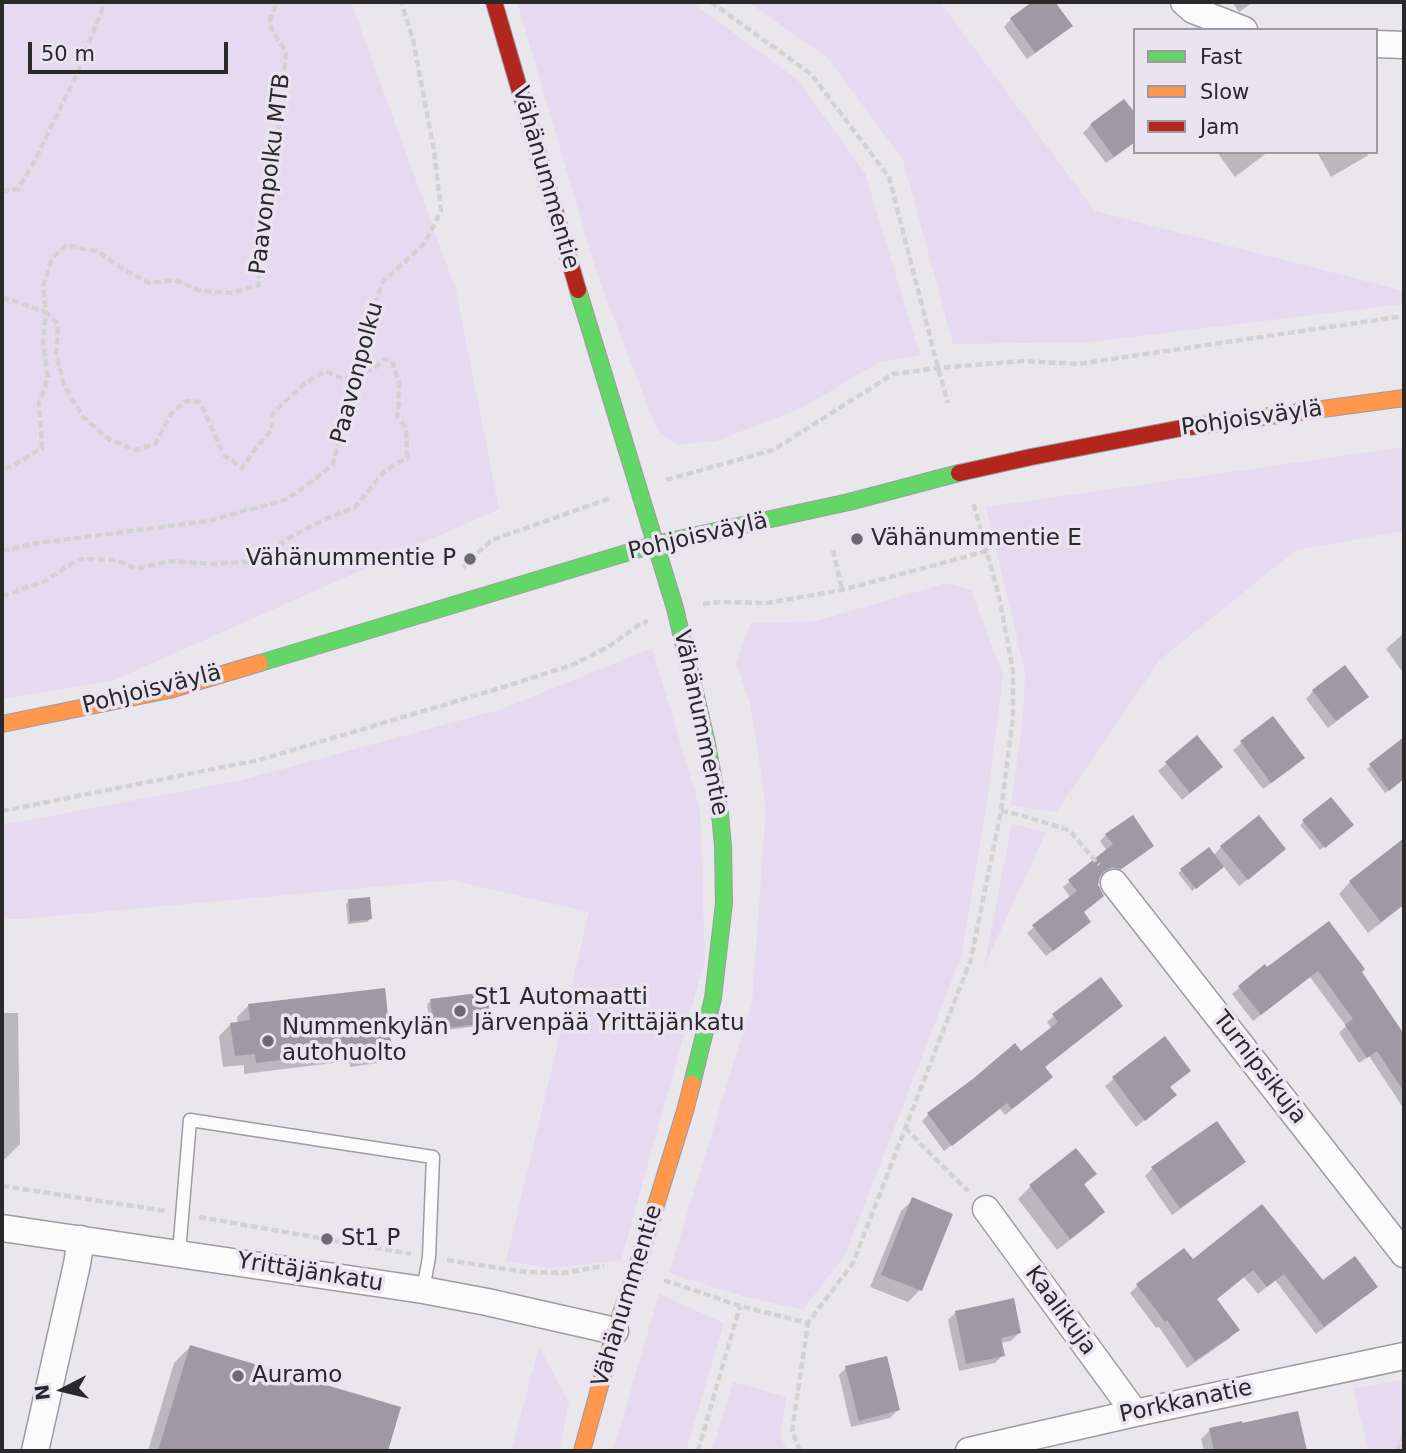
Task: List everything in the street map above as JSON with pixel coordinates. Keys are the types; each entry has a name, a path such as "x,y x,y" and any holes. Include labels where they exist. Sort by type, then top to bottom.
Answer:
{"main road":[{"name":"Vähänummentie","path":"494,2 675,608 706,739 723,846 724,903 713,998 685,1111 615,1331 582,1451"},
{"name":"Pohjoisväylä","path":"2,724 169,690 656,544 836,505 934,479 1182,428 1404,398"}],"street":[{"path":"1184,2 1193,10 1239,28"},
{"path":"1378,44 1404,45"},
{"name":"Turnipsikuja","path":"1114,883 1404,1254"},
{"name":"Kaalikuja","path":"986,1209 1135,1413"},
{"name":"Yrittäjänkatu","path":"2,1228 424,1290 615,1331"},
{"path":"35,1451 81,1240"},
{"name":"Porkkanatie","path":"969,1451 1404,1356"}],"lane":[{"path":"179,1253 190,1120 433,1157 429,1257 424,1290"}],"path":[{"path":"2,191 18,188 34,162 77,74 105,2"},
{"name":"Paavonpolku MTB","path":"2,469 42,448 39,403 48,377 43,342 46,312 43,286 52,258 66,245 99,252 149,283 175,280 201,290 232,293 259,285 258,265 275,165 286,52 272,30 270,19 277,2"},
{"name":"Paavonpolku","path":"2,551 32,544 208,521 288,499 333,466 365,329 383,282 424,244 441,211 413,39 401,2"},
{"path":"711,2 811,74 889,177 948,403"},
{"path":"2,297 46,312"},
{"name":"Paavonpolku MTB","path":"46,312 58,324 56,353 64,385 83,416 110,440 136,450 155,444 171,415 186,401 200,402 224,456 242,468 272,429 272,414 300,387 325,371 344,379 353,378"},
{"path":"432,611 470,559 492,540 639,488 773,450 893,374 1022,361 1078,364 1404,316"},
{"path":"2,596 46,580 79,559 117,560 136,569 170,561 214,564 257,561 300,532 355,507 384,472 407,457 406,428 397,417 399,383 392,361 384,359 376,367 353,378"},
{"path":"800,1451 792,1431 808,1323 853,1263 971,959 1000,811 1013,717 1013,671 999,596 971,495"},
{"path":"833,550 842,590"},
{"path":"2,811 260,760 497,690 572,665 608,647 639,625 675,608 719,602 767,603 842,590 987,551"},
{"path":"1000,811 1020,814 1069,830 1114,883"},
{"path":"905,1128 986,1209"},
{"path":"2,1186 80,1198"},
{"path":"698,1451 740,1306 808,1323"},
{"path":"1397,1451 1404,1435"}],"shaded area":[{"path":"2,2 351,2 456,290 499,509 112,681 2,699"},
{"path":"517,2 691,2 797,79 865,173 920,355 879,362 802,408 716,441 677,445 657,430 598,277"},
{"path":"748,2 940,2 1095,211 1404,291 1404,304 1090,342 953,344 903,160 827,57"},
{"path":"1404,447 1404,531 1296,550 1160,660 1056,812 1011,805 1023,715 1025,673 986,507"},
{"path":"946,583 971,590 1003,675 986,809 961,956 845,1255 803,1310 742,1296 669,1273 752,1003 766,807 751,707 736,662 751,623 817,621"},
{"path":"652,648 700,809 705,960 621,1260 550,1268 506,1261 589,912 451,880 2,919 2,825 242,780 502,709"},
{"path":"1012,824 1046,832 984,967"},
{"path":"659,1294 724,1323 686,1451 613,1451"},
{"path":"539,1347 569,1403 559,1451 511,1451"},
{"path":"1404,1379 1403,1451 1369,1451 1353,1389"},
{"path":"733,1382 786,1397 780,1435 787,1451 712,1451"}],"building":[{"path":"1032,2 1055,2 1073,26 1035,53 1010,18"},
{"path":"1124,99 1133,110 1133,143 1114,157 1090,124"},
{"path":"1345,665 1369,697 1336,721 1312,690"},
{"path":"1273,716 1305,758 1271,783 1240,741"},
{"path":"1197,735 1223,767 1190,793 1165,762"},
{"path":"1404,737 1404,779 1389,791 1369,764"},
{"path":"1331,797 1354,825 1325,848 1302,820"},
{"path":"1133,815 1154,846 1121,869 1112,867 1104,871 1098,885 1104,896 1084,912 1091,922 1053,951 1032,925 1077,891 1068,880 1113,844 1105,834"},
{"path":"1259,815 1286,849 1248,880 1220,846"},
{"path":"1404,838 1404,904 1381,922 1349,881"},
{"path":"1209,847 1224,867 1196,889 1180,869"},
{"path":"370,897 372,919 350,922 348,899"},
{"path":"1329,921 1365,969 1362,972 1404,1034 1404,1092 1377,1051 1367,1058 1345,1025 1353,1019 1318,971 1261,1015 1238,986 1265,964 1267,967"},
{"path":"1101,977 1123,1006 1045,1067 1053,1077 1012,1109 1007,1103 952,1146 927,1113 1015,1043 1021,1051 1058,1022 1052,1014"},
{"path":"385,988 392,1051 361,1056 360,1050 256,1063 255,1054 235,1056 230,1023 250,1020 248,1004"},
{"name":"St1 Automaatti Järvenpää Yrittäjänkatu","path":"487,992 491,1022 434,1030 430,999"},
{"path":"1165,1036 1191,1071 1170,1087 1177,1095 1145,1121 1112,1077"},
{"path":"1217,1121 1246,1162 1180,1208 1151,1167"},
{"path":"1076,1148 1097,1174 1084,1184 1105,1212 1070,1239 1029,1185"},
{"path":"912,1197 953,1214 922,1291 881,1275"},
{"path":"1262,1204 1323,1280 1355,1256 1378,1287 1324,1327 1284,1274 1267,1287 1253,1270 1217,1299 1240,1330 1195,1361 1167,1320 1165,1322 1136,1284 1184,1248 1193,1259"},
{"path":"1014,1298 1021,1333 1001,1338 1005,1356 966,1364 955,1311"},
{"name":"Auramo","path":"190,1345 401,1407 388,1451 158,1451"},
{"path":"887,1356 900,1410 859,1421 845,1366"},
{"path":"1298,1411 1307,1451 1214,1451 1209,1428"}],"traffic: fast":[{"path":"578,290 675,608 706,739 720,814 724,903 713,998 692,1084"},
{"path":"260,663 656,544 849,502 959,473"}],"traffic: slow":[{"path":"1226,422 1404,398"},
{"path":"2,724 169,690 260,663"},
{"path":"582,1451 615,1331 692,1084"}],"traffic: jam":[{"path":"494,2 578,290"},
{"path":"959,473 1182,428 1226,422"}],"place":[{"name":"Vähänummentie E","path":"857,539"},
{"name":"Vähänummentie P","path":"470,559"},
{"name":"St1 Automaatti Järvenpää Yrittäjänkatu","path":"460,1011"},
{"name":"Nummenkylän autohuolto","path":"268,1041"},
{"name":"St1 P","path":"327,1239"},
{"name":"Auramo","path":"238,1376"}]}
